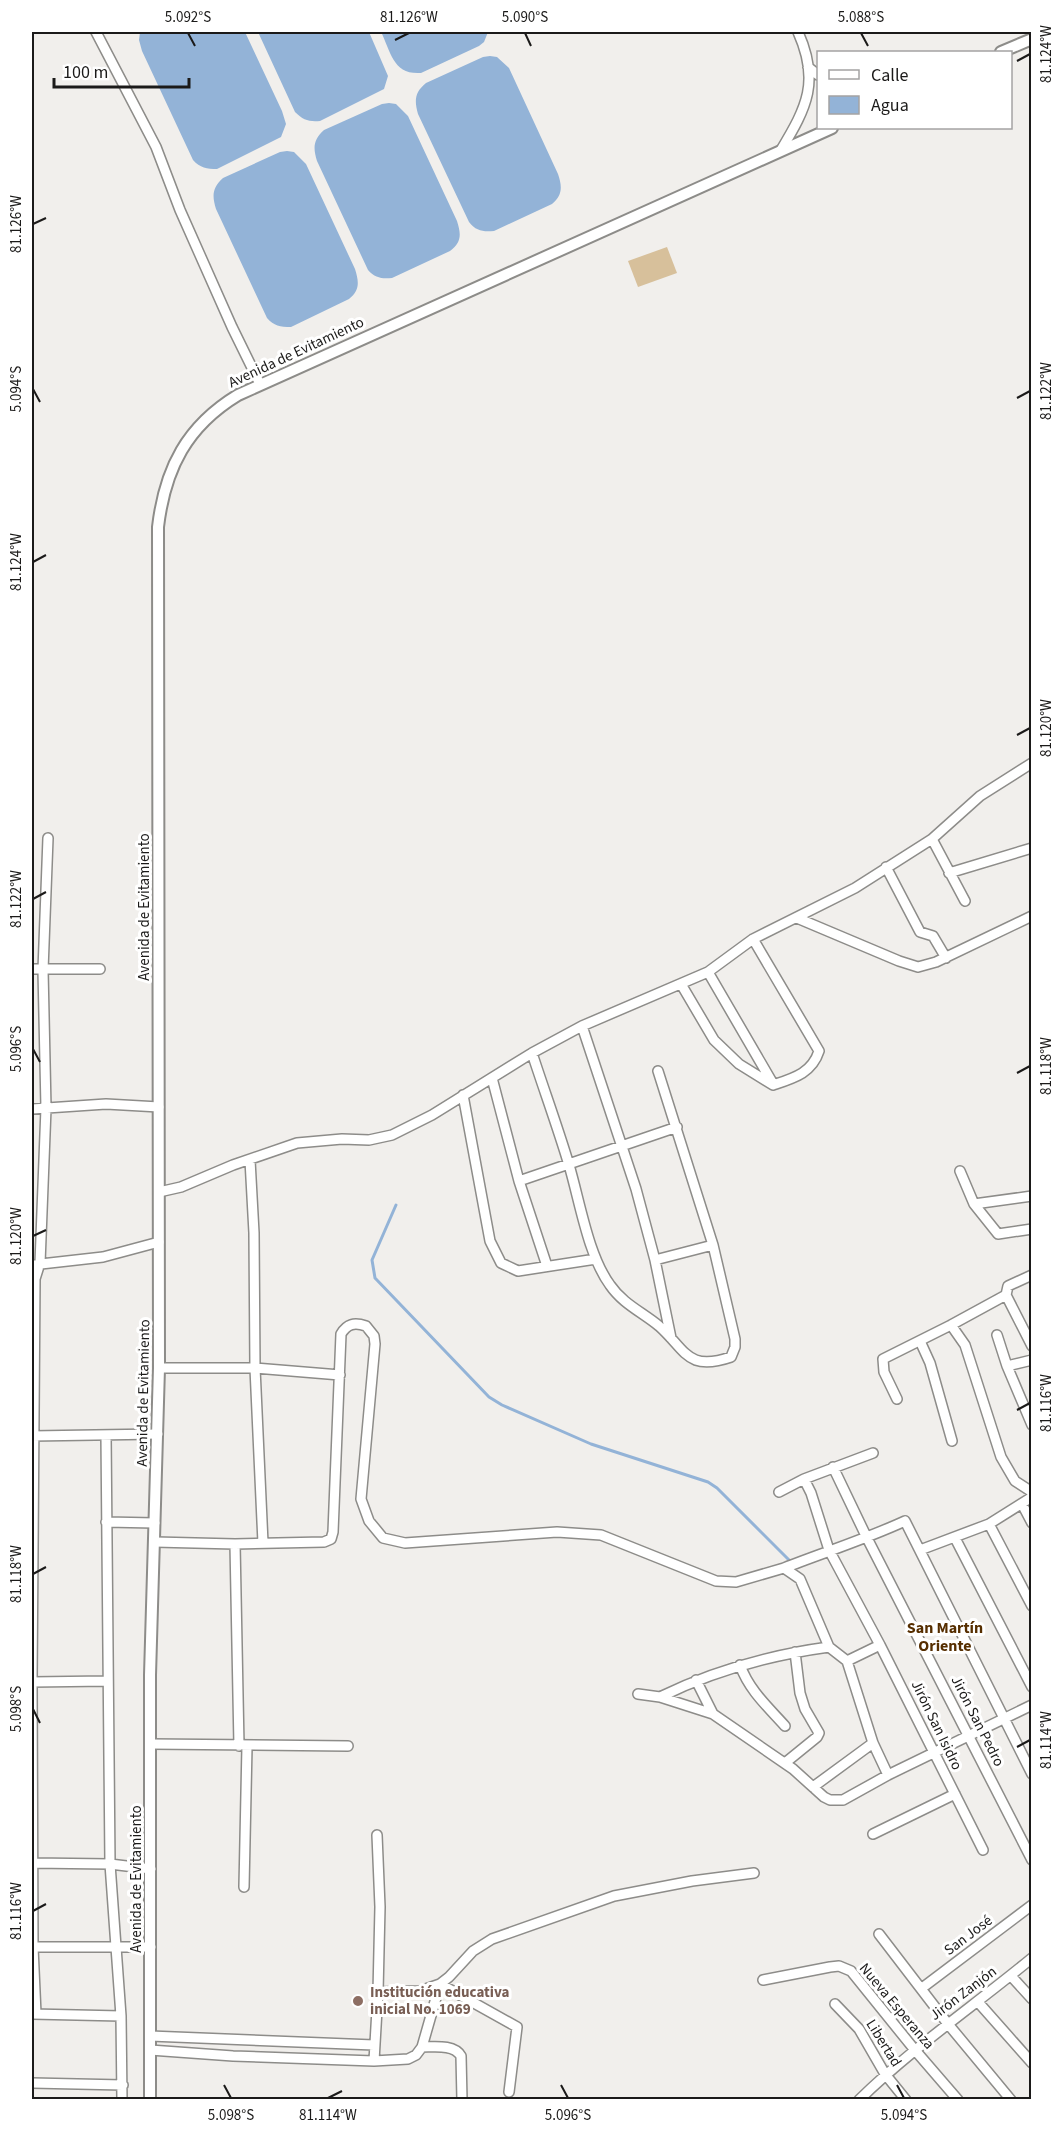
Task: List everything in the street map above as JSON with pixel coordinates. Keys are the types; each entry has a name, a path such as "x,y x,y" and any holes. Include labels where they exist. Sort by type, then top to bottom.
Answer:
{"street":[{"path":"96,32 156,147 232,327 260,384"},
{"path":"781,150 805,106 809,80 805,51 798,32"},
{"path":"1003,51 1032,39"},
{"path":"808,67 817,74"},
{"name":"Avenida de Evitamiento","path":"150,2100 150,1675 159,1368 158,527 162,499 180,454 196,430 224,403 260,384 830,129"},
{"path":"159,1192 181,1187 232,1165 304,1141 384,1138 432,1115 532,1053 582,1026 708,972 753,939 855,888 932,838 980,796 1032,764"},
{"path":"48,838 43,970 46,1108 35,1279 33,1436 32,1947 34,2014 121,2016"},
{"path":"932,838 965,901"},
{"path":"949,873 1032,848"},
{"path":"886,867 920,932 933,936 946,958"},
{"path":"797,918 918,967 946,958 1032,916"},
{"path":"753,939 819,1051 816,1062 801,1075 773,1085"},
{"path":"32,969 99,969"},
{"path":"708,972 773,1085"},
{"path":"681,984 714,1040 739,1064 773,1085"},
{"path":"582,1026 622,1146 655,1260 672,1341"},
{"path":"532,1053 569,1164 599,1268 627,1305 659,1327 681,1352 695,1360 707,1362 721,1360 731,1357 734,1353 735,1339 713,1245 658,1071"},
{"path":"492,1078 519,1181 547,1266"},
{"path":"463,1095 490,1241 501,1263 518,1271 596,1259"},
{"path":"32,1108 106,1104 159,1107"},
{"path":"519,1181 677,1126"},
{"path":"250,1160 254,1233 255,1368 263,1543"},
{"path":"960,1171 974,1204 998,1234 1032,1229"},
{"path":"974,1204 1032,1196"},
{"path":"36,1264 104,1257 159,1242"},
{"path":"655,1260 713,1245"},
{"path":"1032,1275 1008,1286 1006,1295 1032,1346"},
{"path":"897,1399 884,1371 883,1359 1006,1295"},
{"path":"1020,1322 1032,1319"},
{"path":"155,1542 235,1544 324,1542 332,1539 341,1334 352,1324 366,1326 374,1336 375,1344 360,1498 369,1521 383,1538 405,1543 557,1532 601,1535 716,1581 736,1582 784,1568 867,1538 905,1521 1032,1774"},
{"path":"951,1325 965,1345 1001,1457 1015,1481 1032,1492"},
{"path":"998,1335 1007,1366 1032,1425"},
{"path":"920,1341 930,1363 952,1441"},
{"path":"1007,1366 1032,1360"},
{"path":"159,1368 255,1368 340,1375"},
{"path":"33,1436 158,1434"},
{"path":"106,1435 110,1864 121,2016 123,2100"},
{"path":"779,1492 804,1479 873,1453"},
{"name":"Jirón San Pedro","path":"833,1467 1032,1860"},
{"name":"Jirón San Isidro","path":"804,1479 811,1493 829,1550 880,1645 982,1850"},
{"path":"920,1550 989,1524 1032,1497"},
{"path":"1022,1504 1032,1523"},
{"path":"106,1522 155,1523"},
{"path":"989,1524 1032,1606"},
{"path":"956,1538 1032,1687"},
{"path":"235,1544 243,1746 244,1887"},
{"path":"784,1568 800,1580 828,1647 847,1661 873,1743 888,1774"},
{"path":"847,1661 880,1645"},
{"path":"660,1697 696,1680 740,1665 828,1647"},
{"path":"785,1763 819,1733 805,1709 800,1693 795,1652"},
{"path":"740,1665 745,1680 753,1691 785,1726"},
{"path":"696,1680 713,1714"},
{"path":"32,1682 107,1681"},
{"path":"638,1694 660,1697 713,1714 785,1763 830,1800 843,1800 888,1774 1032,1704"},
{"path":"813,1787 873,1743"},
{"path":"151,1744 348,1746"},
{"path":"873,1834 955,1794"},
{"path":"374,2061 380,1907 377,1835"},
{"path":"33,1863 110,1864 151,1869"},
{"path":"378,1992 420,1991 440,1984 473,1951 492,1939 614,1896 692,1881 754,1873"},
{"name":"San José","path":"922,1988 1032,1905"},
{"path":"879,1934 948,2024 1011,2100"},
{"path":"32,1947 151,1947"},
{"name":"Jirón Zanjón","path":"859,2100 914,2049 978,2002 1032,1958"},
{"name":"Nueva Esperanza","path":"763,1980 830,1967 846,1968 857,1978 958,2100"},
{"path":"1011,1976 1032,1999"},
{"path":"150,2049 233,2056 374,2061 408,2059 416,2055 422,2047 440,1984"},
{"path":"440,1984 517,2027 509,2092"},
{"path":"978,2002 1032,2063"},
{"name":"Libertad","path":"835,2004 859,2030 885,2074 906,2100"},
{"path":"150,2036 374,2045"},
{"path":"422,2047 458,2051 461,2056 462,2100"},
{"path":"32,2083 123,2085"}],"shaded area":[{"path":"667,247 677,273 638,287 628,261"}],"water":[{"path":"140,32 245,32 282,111 286,124 281,137 217,169 198,165 193,160 142,51 139,40"},
{"path":"258,32 369,32 388,76 384,89 320,121 304,119 295,112"},
{"path":"381,32 488,32 484,42 479,46 421,73 412,73 404,70 394,61"},
{"path":"490,56 497,57 509,68 558,174 561,186 560,194 552,204 494,231 486,231 477,229 469,222 418,114 416,100 418,93 426,83"},
{"path":"389,103 396,104 408,116 457,221 460,234 459,241 450,251 392,278 385,278 376,276 368,270 317,161 315,148 318,137 324,130"},
{"path":"287,151 294,152 306,164 355,269 358,282 357,289 349,299 291,327 278,326 267,318 216,209 214,196 217,185 223,178"}],"waterway":[{"path":"396,1205 372,1260 375,1278 489,1397 502,1405 591,1444 708,1482 717,1488 789,1560"}],"place":[{"name":"Institución educativa inicial No. 1069","path":"358,2001"}],"district":[{"name":"San Martín Oriente","path":"945,1636"}]}
